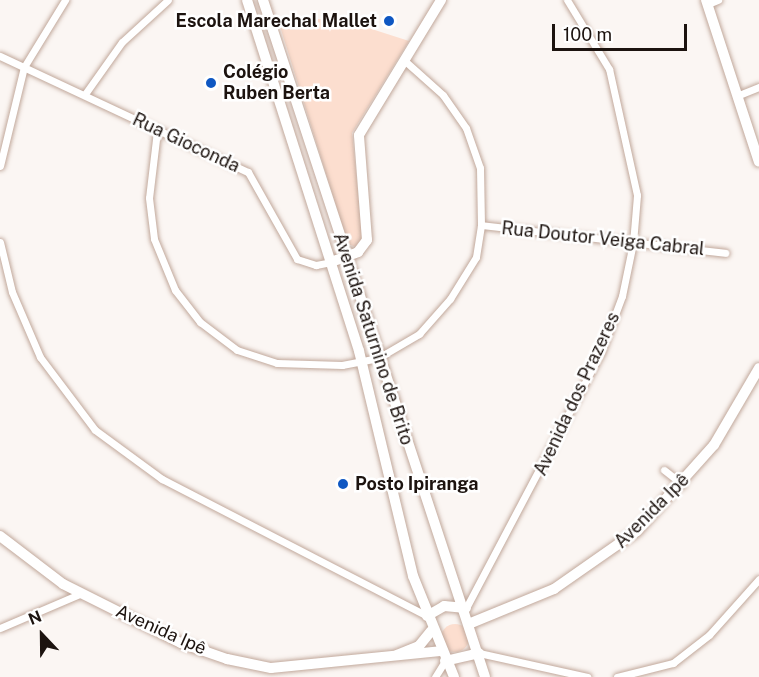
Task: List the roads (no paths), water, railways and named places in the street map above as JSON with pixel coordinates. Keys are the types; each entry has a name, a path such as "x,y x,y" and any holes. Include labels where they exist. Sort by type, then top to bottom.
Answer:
{"main road":[{"name":"Avenida Saturnino de Brito","path":"247,0 362,362 431,631 454,677"},
{"name":"Avenida Saturnino de Brito","path":"263,0 378,358 471,623 485,677"},
{"path":"331,261 346,257 368,240 359,135 441,0"},
{"path":"711,1 759,162"},
{"name":"Avenida Ipê","path":"471,623 519,606 606,556 682,484 714,445 759,368"},
{"name":"Avenida Ipê","path":"0,531 18,550"},
{"name":"Avenida Ipê","path":"0,537 82,593 181,643 260,666 479,653"},
{"path":"427,616 444,606 466,608"},
{"name":"Avenida Ipê","path":"391,657 419,646 431,631"}],"street":[{"path":"0,166 24,67 65,0"},
{"path":"85,94 122,42 168,0"},
{"name":"Avenida dos Prazeres","path":"466,608 601,352 622,296 633,243 637,195 609,69 567,0"},
{"name":"Rua Gioconda","path":"0,56 248,172 297,259 316,265 331,261"},
{"path":"157,131 149,198 154,239 176,290 200,322 237,350 277,363 362,362 378,358 419,333 450,299 476,257 481,225 480,168 466,128 443,95 404,60"},
{"path":"739,95 759,87"},
{"name":"Rua Doutor Veiga Cabral","path":"481,225 726,253"},
{"path":"0,242 12,292 40,357 94,430 162,479 427,616"},
{"path":"664,470 682,484"},
{"path":"617,677 673,663 709,636 759,579"},
{"path":"0,628 82,593"},
{"path":"479,653 587,677"},
{"path":"435,677 442,656"}],"place":[{"name":"Escola Marechal Mallet","path":"389,21"},
{"name":"Colégio Ruben Berta","path":"211,83"},
{"name":"Posto Ipiranga","path":"343,484"}]}
